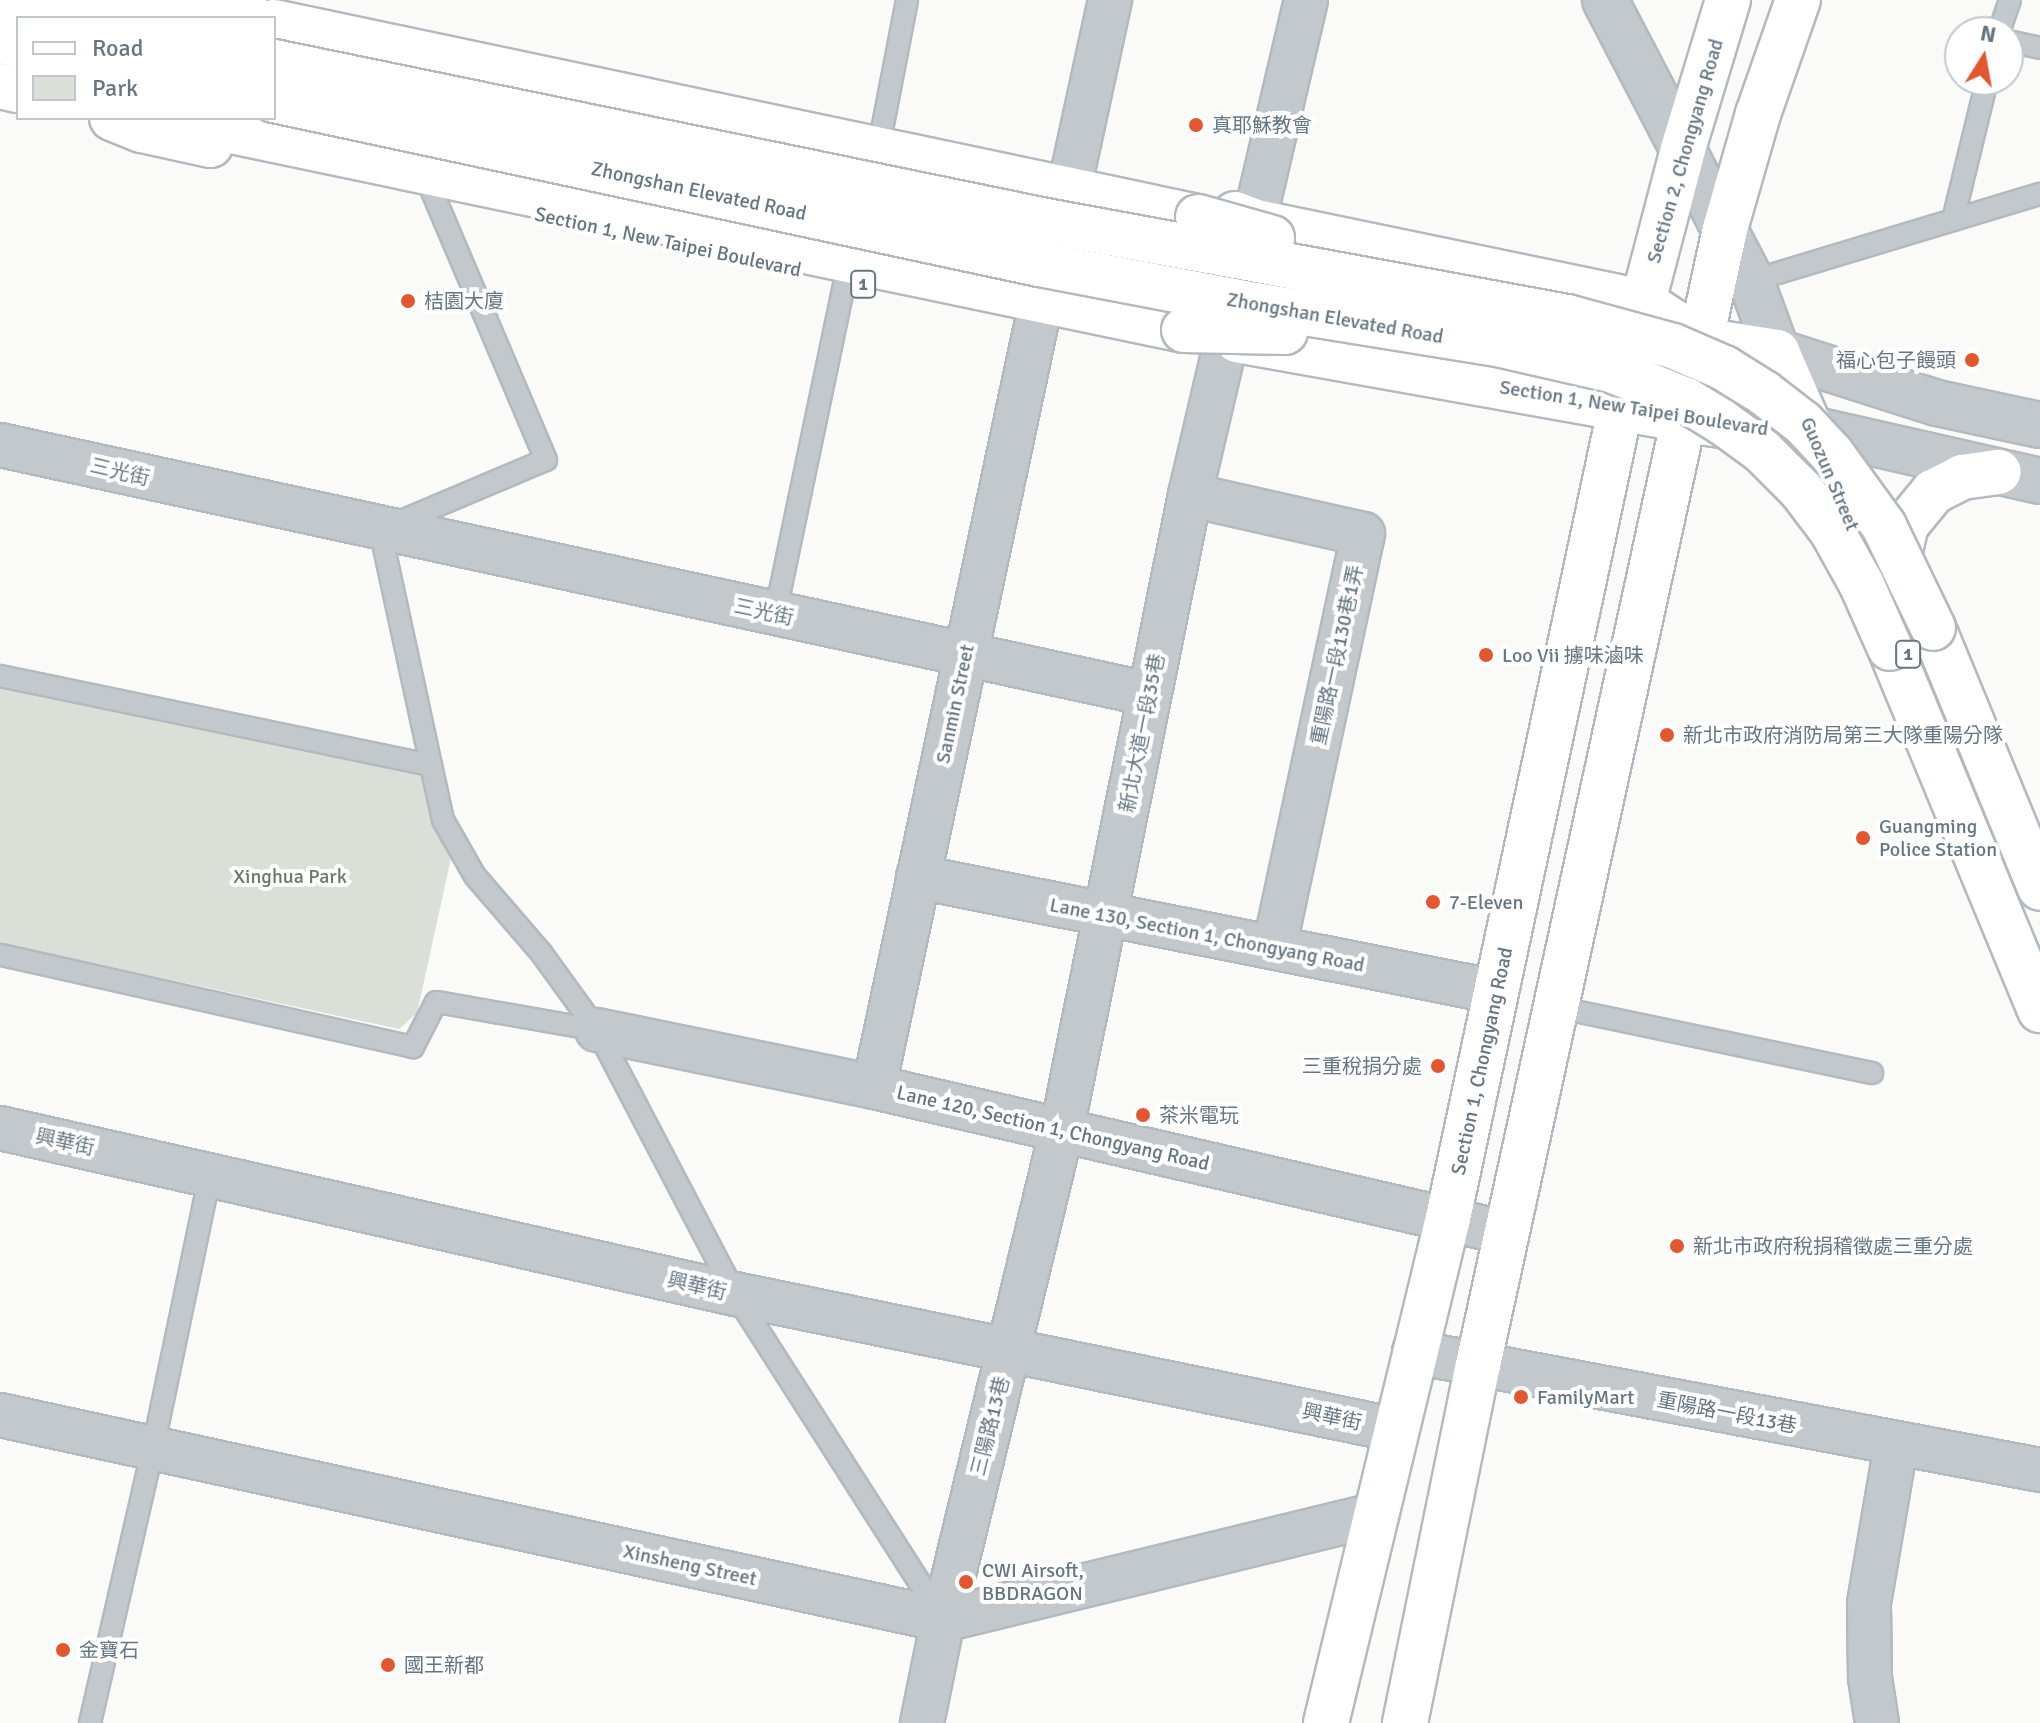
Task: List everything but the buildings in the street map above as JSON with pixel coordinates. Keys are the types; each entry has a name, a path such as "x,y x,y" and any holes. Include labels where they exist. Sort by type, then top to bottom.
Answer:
{"main road":[{"path":"80,0 146,16"},
{"path":"168,0 244,16"},
{"path":"256,0 1073,171 1212,204 1256,222 1643,302 1701,340 1777,352"},
{"name":"Section 2, Chongyang Road","path":"1643,302 1683,149 1728,0"},
{"path":"1405,1723 1478,1365 1701,340 1732,286 1725,229 1758,114 1798,0"},
{"path":"0,5 50,16"},
{"path":"276,22 1198,217 1505,305"},
{"path":"276,42 1204,231 1256,222"},
{"name":"Zhongshan Elevated Road","path":"276,62 1061,224 1620,329 1724,368 1803,423 1832,454 1884,526 1912,581 2040,888"},
{"name":"Zhongshan Elevated Road","path":"276,100 1054,267 1563,358 1611,370 1661,389 1722,422 1762,451 1801,490 1832,531 1861,583 2040,1010"},
{"name":"Section 1, New Taipei Boulevard","path":"117,120 142,130 1037,321 1185,347 1227,338"},
{"path":"179,120 1184,330 1431,334"},
{"name":"Section 1, New Taipei Boulevard","path":"274,120 1190,316 1227,338 1685,420 1763,431 1820,430"},
{"name":"Section 1, Chongyang Road","path":"1326,1723 1448,1218 1643,302"},
{"name":"Guozun Street","path":"1777,352 1820,430 1884,598 2040,957"},
{"path":"1763,431 1800,467 1833,509 1859,547 1884,598"},
{"path":"1884,598 1892,585 1906,525 1933,492 1962,477 2019,476"}],"street":[{"path":"1073,171 1110,0"},
{"name":"新北大道一段35巷","path":"1062,1129 1190,495 1306,0"},
{"path":"1605,0 1725,229"},
{"name":"Guozun Street","path":"1732,286 1777,352"},
{"name":"Sanmin Street","path":"874,1087 1037,321"},
{"path":"1777,352 1937,403 2040,425"},
{"name":"Section 1, New Taipei Boulevard","path":"1820,430 2019,476"},
{"name":"三光街","path":"0,445 380,530 1149,694"},
{"name":"重陽路一段130巷1弄","path":"1190,495 1363,534 1274,948"},
{"name":"Lane 130, Section 1, Chongyang Road","path":"918,877 1497,992"},
{"name":"Lane 120, Section 1, Chongyang Road","path":"597,1030 874,1087 1507,1233"},
{"name":"興華街","path":"0,1128 735,1294 1397,1430"},
{"name":"三陽路13巷","path":"922,1723 943,1620 1062,1129"},
{"name":"重陽路一段13巷","path":"1414,1352 2040,1470"},
{"name":"Xinsheng Street","path":"0,1415 943,1620 1377,1514"},
{"path":"1877,1723 1870,1678 1869,1603 1896,1445"}],"lane":[{"path":"882,130 907,0"},
{"path":"1953,220 1983,96"},
{"path":"432,191 546,460 380,530 443,820 475,876 542,954 597,1030 735,1294 943,1620"},
{"path":"1732,286 2040,194"},
{"path":"775,615 845,280"},
{"path":"0,676 431,765"},
{"path":"0,955 413,1047 436,1002 597,1030"},
{"path":"1556,1007 1872,1073"},
{"path":"90,1723 153,1448 210,1174"}],"green space":[{"name":"Xinghua Park","path":"0,685 421,775 451,858 417,1013 399,1029 0,943"}],"place":[{"name":"真耶穌教會","path":"1196,125"},
{"name":"桔園大廈","path":"408,301"},
{"name":"福心包子饅頭","path":"1972,360"},
{"name":"Loo Vii 擄味滷味","path":"1486,655"},
{"name":"新北市政府消防局第三大隊重陽分隊","path":"1667,735"},
{"name":"Guangming Police Station","path":"1863,838"},
{"name":"7-Eleven","path":"1433,902"},
{"name":"三重稅捐分處","path":"1438,1066"},
{"name":"茶米電玩","path":"1143,1115"},
{"name":"新北市政府稅捐稽徵處三重分處","path":"1677,1246"},
{"name":"FamilyMart","path":"1521,1397"},
{"name":"CWI Airsoft, BBDRAGON","path":"966,1582"},
{"name":"金寶石","path":"63,1650"},
{"name":"國王新都","path":"388,1665"}]}
